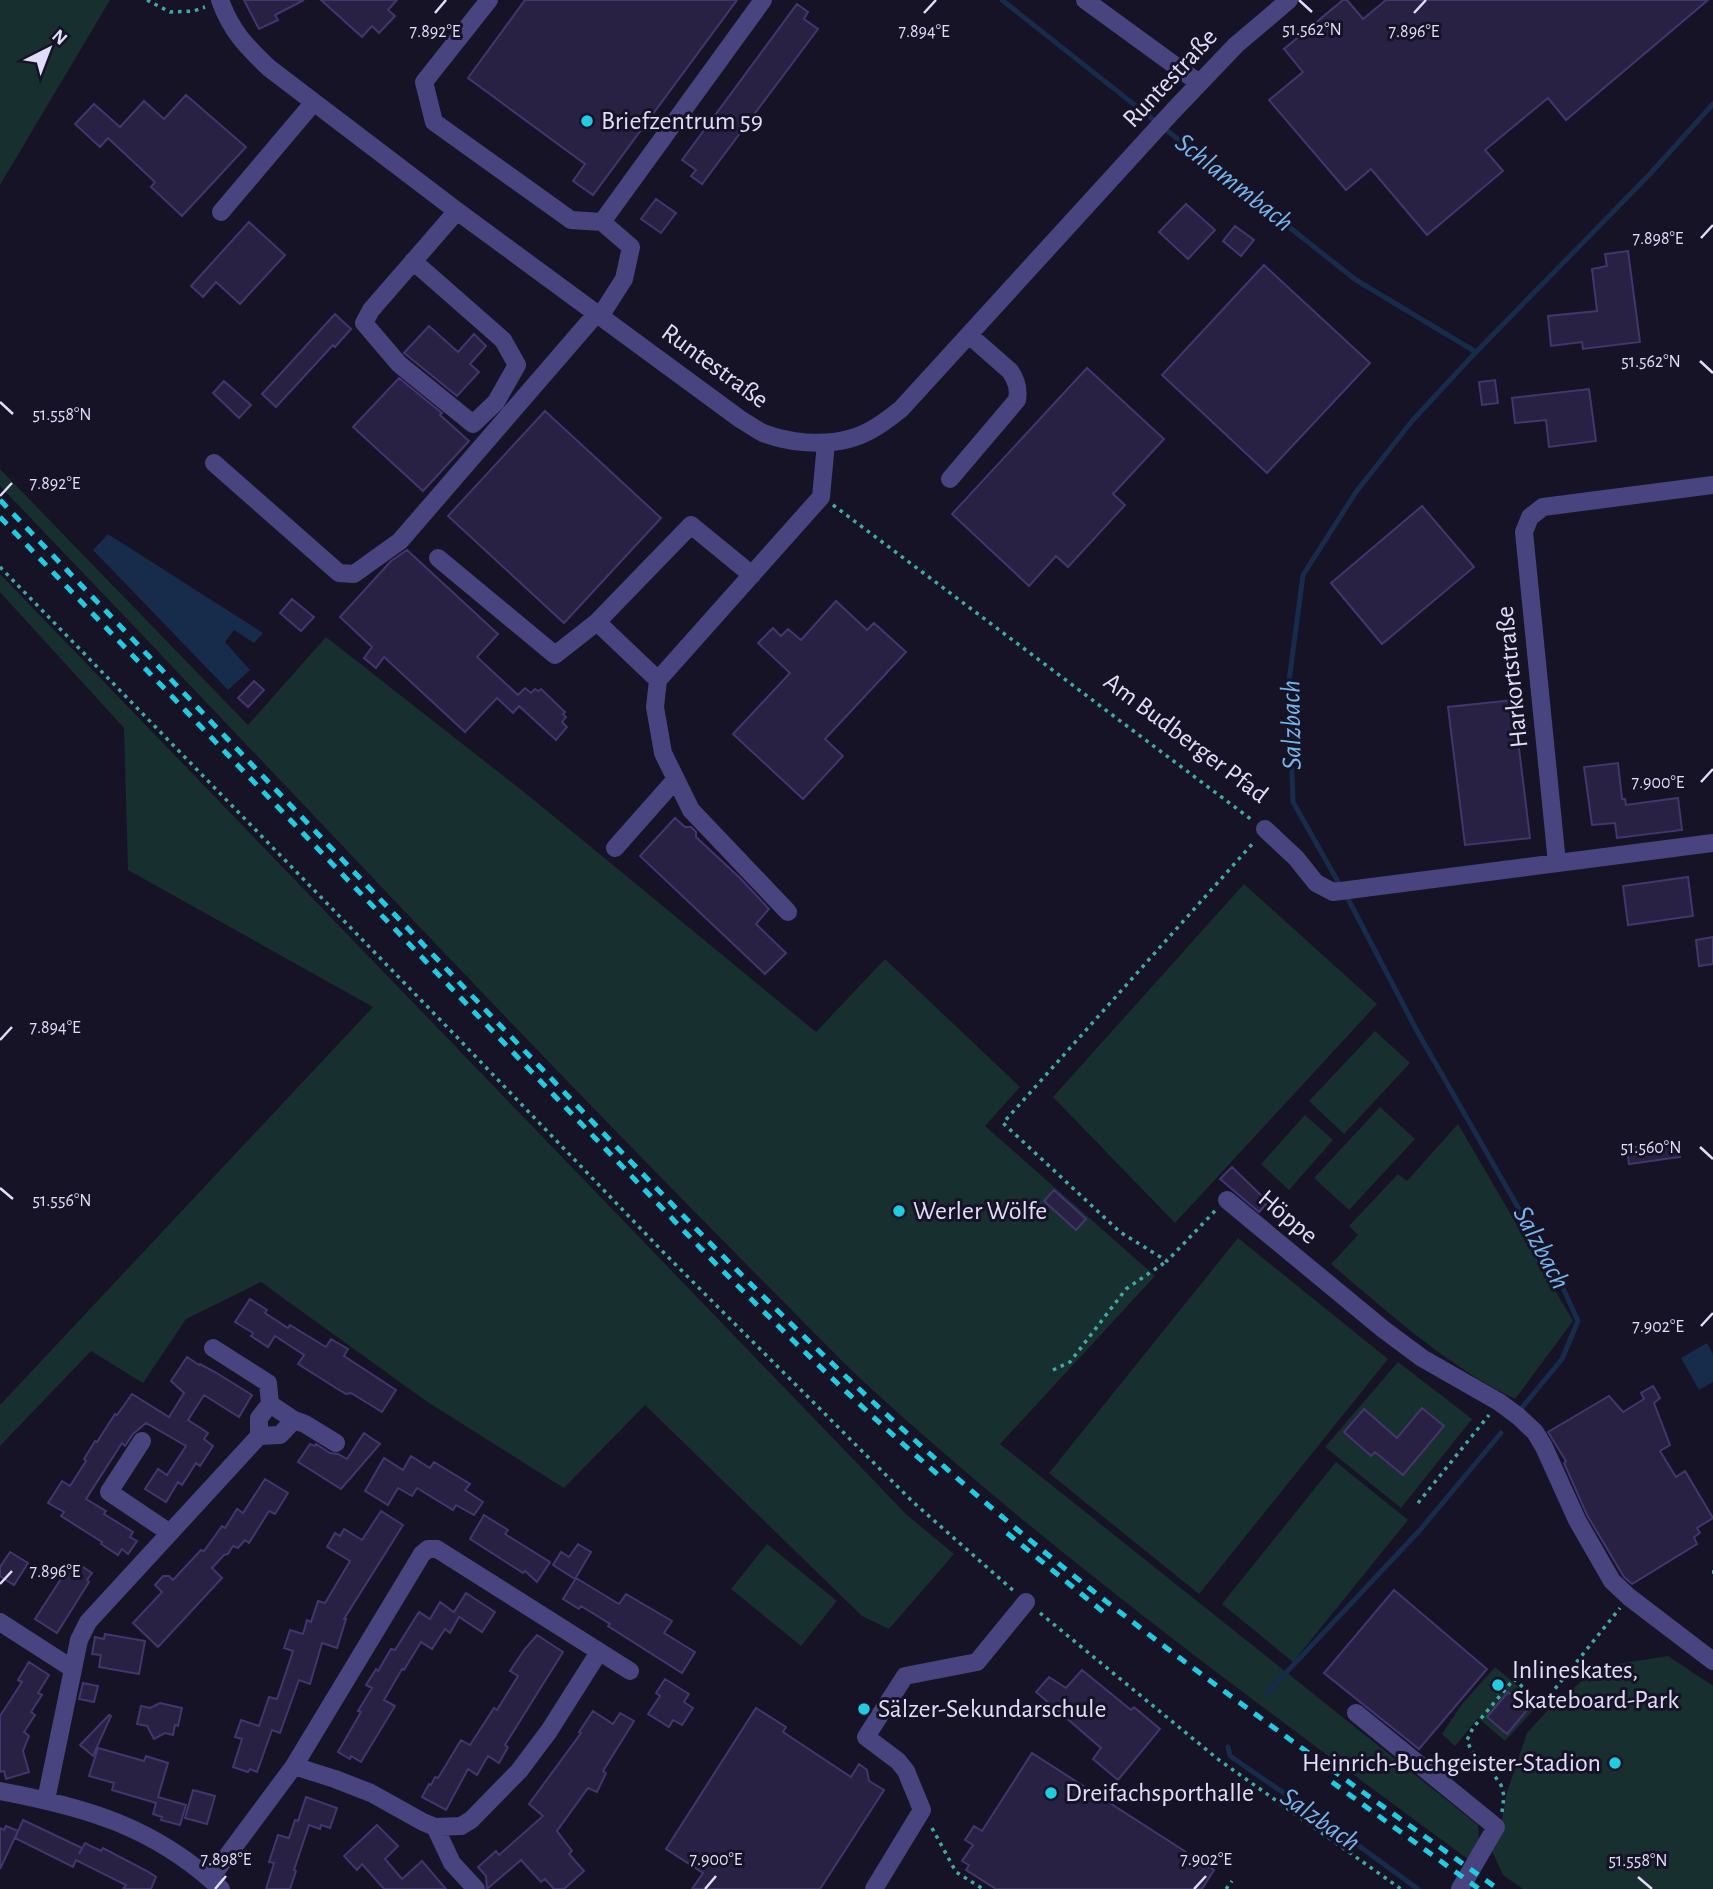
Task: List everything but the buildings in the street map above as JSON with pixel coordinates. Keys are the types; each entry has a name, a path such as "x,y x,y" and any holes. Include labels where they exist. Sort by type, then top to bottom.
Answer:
{"street":[{"path":"214,463 339,573 354,574 400,541 599,314 624,279 631,247 602,222 571,220 433,122 424,82 489,0"},
{"path":"602,222 763,0"},
{"path":"1086,0 1199,83"},
{"name":"Runtestraße","path":"220,1 230,25 269,68 457,211 740,419 763,433 791,441 826,443 851,439 878,426 901,409 1199,83 1236,45 1289,0"},
{"path":"221,212 314,102"},
{"path":"413,261 503,340 517,365 496,402 473,424 399,364 364,323 371,310 413,261 457,211"},
{"path":"950,479 1017,400 1015,379 1010,372 969,335"},
{"path":"788,912 691,810 663,753 655,707 658,680 821,497 826,443"},
{"name":"Harkortstraße","path":"1557,863 1524,532 1530,517 1543,507 1713,485"},
{"path":"438,558 555,655 597,622 691,526 752,575"},
{"path":"597,622 658,680"},
{"path":"615,848 676,779"},
{"name":"Am Budberger Pfad","path":"1265,829 1296,858 1316,883 1333,891 1557,863"},
{"path":"1557,863 1713,843"},
{"name":"Höppe","path":"1227,1200 1383,1329 1422,1358 1499,1402 1535,1432 1577,1520 1612,1581 1713,1661"},
{"path":"213,1348 268,1383 270,1404 259,1418 260,1436"},
{"path":"270,1404 336,1443"},
{"path":"46,1800 79,1640 88,1622 260,1436 280,1435 294,1420"},
{"path":"142,1441 108,1492 170,1533"},
{"path":"0,1791 82,1809 124,1824 165,1846 215,1884 294,1766 422,1554 428,1549 437,1549 630,1671"},
{"path":"874,1889 922,1810 898,1761 866,1737 905,1676 977,1661 1026,1602"},
{"path":"0,1622 73,1669"},
{"path":"294,1766 372,1793 435,1827 461,1826 471,1820 519,1771 549,1731 600,1652"},
{"path":"1356,1713 1496,1827 1460,1889"},
{"path":"435,1827 452,1863 476,1889"}],"path":[{"path":"147,0 170,12 194,11 220,1"},
{"name":"Am Budberger Pfad","path":"821,497 1265,829"},
{"path":"0,567 667,1256 912,1502 1026,1602 1219,1760 1401,1889"},
{"path":"1167,1261 1120,1232 1003,1123 1265,829"},
{"name":"Höppe","path":"1053,1370 1070,1362 1126,1289 1167,1261 1227,1200"},
{"path":"1418,1503 1499,1402"},
{"path":"1496,1827 1502,1813 1504,1796 1496,1777 1471,1751 1467,1740 1473,1728 1514,1679 1542,1705 1629,1597"},
{"path":"922,1810 957,1872 983,1889"},
{"path":"1226,1889 1232,1881"}],"green space":[{"path":"0,0 110,0 0,185"},
{"path":"0,469 248,725 326,637 529,796 816,1032 885,959 1020,1087 985,1126 1155,1276 1000,1444 1478,1825 1479,1842 1469,1860 1237,1688 1085,1570 937,1447 865,1383 573,1087 0,486"},
{"path":"0,574 907,1515 954,1554 889,1629 862,1616 645,1405 564,1488 426,1401 261,1282 186,1319 143,1383 91,1351 0,1446 0,1405 373,1007 128,870 124,728 0,592"},
{"path":"1244,884 1377,1004 1175,1223 1053,1097"},
{"path":"1375,1031 1410,1063 1344,1134 1309,1101"},
{"path":"1380,1107 1415,1139 1349,1210 1314,1178"},
{"path":"1305,1115 1333,1140 1289,1190 1261,1164"},
{"path":"1458,1124 1573,1321 1515,1399 1442,1355 1331,1264 1358,1235 1349,1226 1398,1174 1407,1181"},
{"path":"1238,1238 1388,1359 1199,1594 1049,1473"},
{"path":"1398,1362 1472,1419 1401,1508 1325,1447"},
{"path":"1336,1462 1408,1520 1293,1662 1222,1604"},
{"path":"767,1544 837,1601 801,1646 731,1589"},
{"name":"Heinrich-Buchgeister-Stadion","path":"1668,1656 1713,1686 1713,1889 1523,1889 1503,1875 1492,1851 1507,1792 1527,1733 1548,1710 1598,1667"},
{"name":"Inlineskates, Skateboard-Park","path":"1495,1667 1539,1704 1505,1741 1478,1718 1455,1746 1442,1734 1462,1704"}],"water":[{"path":"108,534 263,633 254,643 234,630 225,642 250,670 228,690 93,550"},
{"path":"1707,1343 1713,1354 1713,1382 1699,1390 1681,1358"}],"waterway":[{"name":"Schlammbach","path":"1002,0 1356,280 1476,352"},
{"name":"Salzbach","path":"1341,887 1293,802 1289,681 1303,575 1356,492 1412,421 1649,175 1713,104"},
{"name":"Salzbach","path":"1346,895 1417,1031 1558,1277 1578,1321 1562,1359 1520,1410"},
{"name":"Salzbach","path":"1267,1693 1420,1530 1501,1433"},
{"name":"Salzbach","path":"1228,1747 1230,1756 1418,1889"}],"railway":[{"path":"0,500 652,1184 864,1394 987,1504 1129,1619 1498,1889"},
{"path":"0,517 709,1257 853,1398 943,1479"},
{"path":"1007,1533 1107,1615"},
{"path":"1332,1782 1479,1889"}],"place":[{"name":"Briefzentrum 59","path":"587,121"},
{"name":"Werler Wölfe","path":"899,1211"},
{"name":"Inlineskates, Skateboard-Park","path":"1498,1685"},
{"name":"Sälzer-Sekundarschule","path":"864,1709"},
{"name":"Heinrich-Buchgeister-Stadion","path":"1615,1763"},
{"name":"Dreifachsporthalle","path":"1051,1793"}]}
